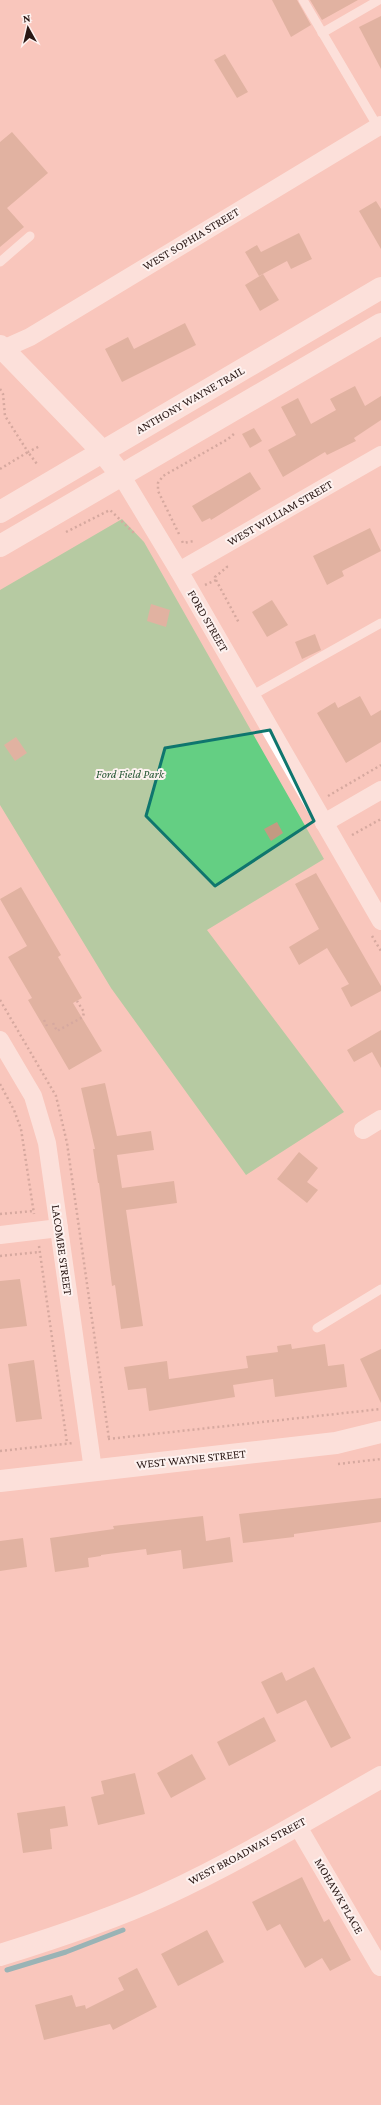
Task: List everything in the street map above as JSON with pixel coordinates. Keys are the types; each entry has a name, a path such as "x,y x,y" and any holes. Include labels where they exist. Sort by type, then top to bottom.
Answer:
{"main road":[{"name":"ANTHONY WAYNE TRAIL","path":"0,512 381,288"},
{"path":"0,546 381,324"},
{"name":"FORD STREET","path":"1,349 102,451 121,475"},
{"name":"WEST WAYNE STREET","path":"0,1481 336,1443 381,1432"},
{"name":"WEST BROADWAY STREET","path":"0,1955 110,1918 162,1896 219,1868 381,1777"}],"street":[{"name":"WEST SOPHIA STREET","path":"1,349 30,336 80,307 379,126"},
{"name":"WEST WILLIAM STREET","path":"179,571 381,455"},
{"name":"FORD STREET","path":"121,475 179,571 381,921"},
{"path":"324,823 381,790"},
{"name":"LACOMBE STREET","path":"0,1040 33,1096 38,1108 47,1143 93,1470"},
{"path":"363,1130 381,1119"},
{"path":"0,1235 59,1228"},
{"name":"MOHAWK PLACE","path":"297,1825 380,1967"}],"lane":[{"path":"303,0 379,126"},
{"path":"322,33 379,0"},
{"path":"0,262 30,236"},
{"path":"251,696 381,623"},
{"path":"317,1328 381,1289"}],"path":[{"path":"0,389 3,394 5,416 28,452 38,464"},
{"path":"0,468 40,446"},
{"path":"158,491 183,543 209,542 217,550 227,567 215,576 216,580 240,623"},
{"path":"66,532 110,510 140,539"},
{"path":"314,805 381,765"},
{"path":"349,837 381,819"},
{"path":"53,1023 58,1031 83,1017 84,1012 77,1001"},
{"path":"44,1020 47,1026"},
{"path":"0,1084 19,1123 34,1210 67,1444"},
{"path":"0,1214 34,1210"},
{"path":"0,1256 40,1252"},
{"path":"0,1451 381,1409"}],"highlighted area":[{"path":"270,730 314,821 215,886 146,816 165,748"}],"green space":[{"name":"Ford Field Park","path":"122,519 144,542 324,859 207,930 344,1112 246,1175 111,988 0,805 0,590"}],"building":[{"path":"272,0 297,0 311,25 291,37"},
{"path":"310,0 358,0 322,20"},
{"path":"381,16 381,69 359,27"},
{"path":"225,54 248,92 237,98 214,60"},
{"path":"12,132 48,173 7,208 24,227 0,247 0,142"},
{"path":"376,201 381,209 381,249 359,211"},
{"path":"299,233 312,259 291,269 287,261 259,276 245,252 257,245 261,252"},
{"path":"263,274 279,300 260,311 245,285"},
{"path":"185,323 196,345 122,382 105,349 128,337 134,349"},
{"path":"355,386 365,406 381,396 381,420 354,438 356,441 327,455 325,452 283,477 268,450 296,435 281,407 298,398 311,424 336,410 330,399"},
{"path":"254,428 262,441 250,448 242,434"},
{"path":"250,472 261,489 211,520 210,518 202,522 192,506"},
{"path":"370,528 381,551 342,571 344,576 327,585 313,556"},
{"path":"272,600 288,625 267,637 252,612"},
{"path":"151,604 170,610 166,627 147,621"},
{"path":"315,634 321,650 302,659 295,642"},
{"path":"360,696 371,716 381,710 381,742 346,763 317,713 335,702 338,708"},
{"path":"16,737 27,753 15,761 4,745"},
{"path":"277,822 283,833 271,841 264,829"},
{"path":"316,873 381,986 381,991 351,1007 341,988 349,984 327,948 299,965 289,947 319,929 295,884"},
{"path":"21,887 61,955 58,957 82,998 73,1003 102,1051 69,1070 28,1000 32,998 8,957 27,946 0,899"},
{"path":"381,1030 381,1068 372,1052 354,1062 347,1050"},
{"path":"105,1083 117,1136 151,1131 154,1150 117,1155 122,1188 174,1181 177,1203 126,1210 143,1326 121,1329 115,1285 112,1286 99,1183 93,1149 95,1149 81,1088"},
{"path":"299,1152 318,1168 307,1182 318,1190 307,1203 277,1179"},
{"path":"20,1279 27,1326 0,1329 0,1281"},
{"path":"291,1344 292,1349 325,1344 328,1366 344,1364 347,1387 275,1397 273,1379 233,1385 235,1397 149,1411 146,1388 128,1390 124,1367 167,1361 169,1379 248,1368 246,1356 278,1352 277,1346"},
{"path":"381,1349 381,1403 360,1359"},
{"path":"34,1360 42,1419 16,1422 8,1364"},
{"path":"381,1498 381,1522 294,1534 294,1537 243,1543 239,1514"},
{"path":"203,1516 206,1541 230,1537 233,1562 183,1569 181,1550 147,1555 146,1549 88,1558 89,1567 55,1572 50,1538 114,1529 113,1526"},
{"path":"23,1538 27,1567 0,1571 0,1541"},
{"path":"314,1667 351,1738 331,1748 306,1700 277,1714 261,1682 282,1672 286,1681"},
{"path":"264,1717 276,1741 229,1766 217,1742"},
{"path":"192,1754 206,1779 171,1798 157,1773"},
{"path":"135,1773 145,1814 98,1825 91,1797 104,1794 101,1781"},
{"path":"65,1806 68,1826 50,1829 52,1849 23,1853 17,1813"},
{"path":"302,1877 324,1922 329,1919 351,1960 330,1971 322,1958 305,1968 280,1924 267,1931 252,1902"},
{"path":"207,1930 224,1962 178,1986 161,1954"},
{"path":"137,1968 157,2007 113,2030 110,2024 44,2040 35,2005 72,1995 76,2007 85,2005 86,2009 124,1990 118,1978"}],"waterway":[{"path":"7,1970 66,1952 123,1930"}]}
